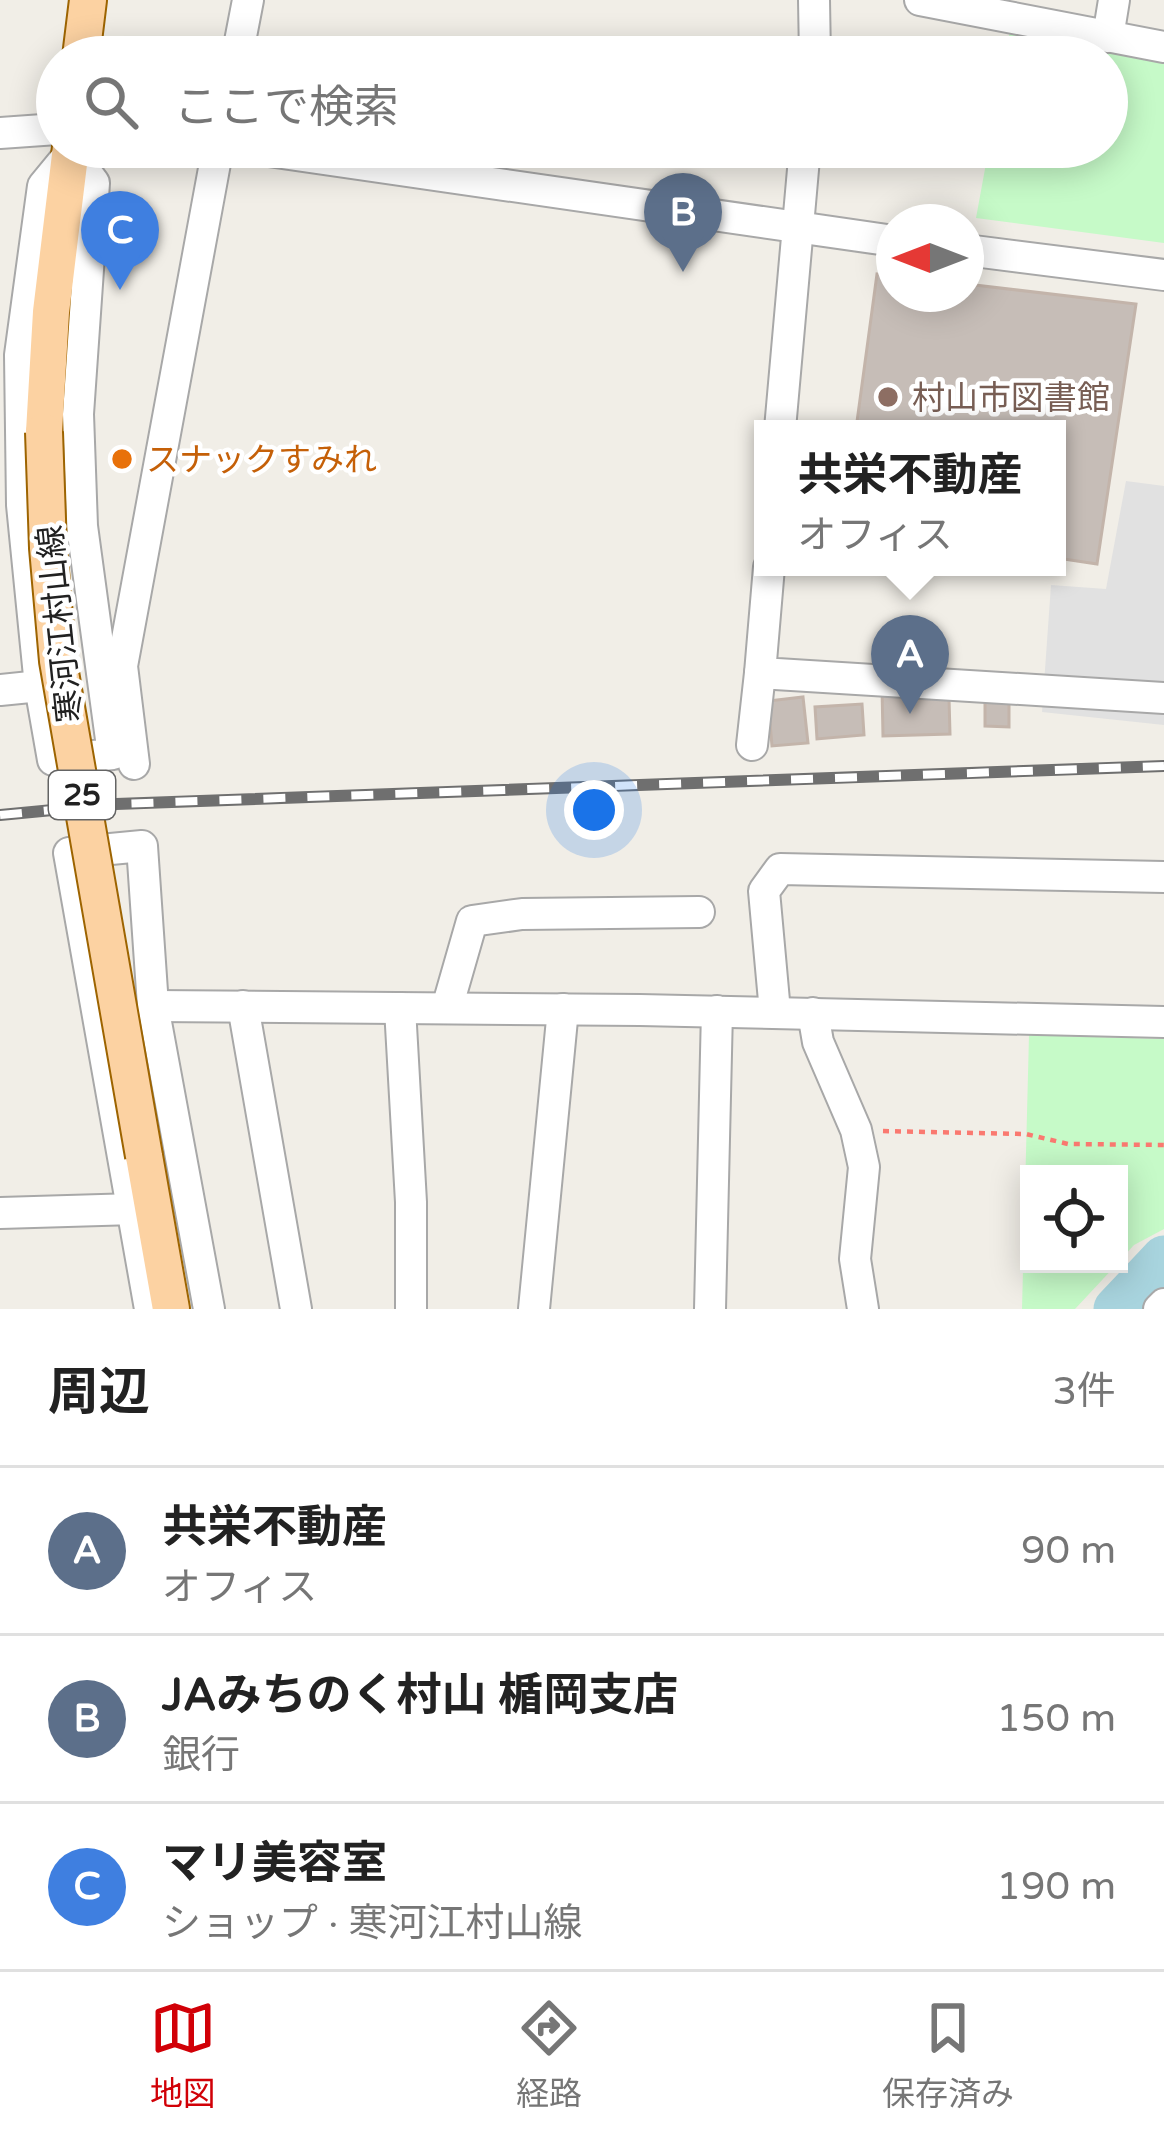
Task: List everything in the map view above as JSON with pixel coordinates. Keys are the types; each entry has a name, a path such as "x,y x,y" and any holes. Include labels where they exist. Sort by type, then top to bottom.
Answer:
{"main road":[{"path":"84,36 88,0"},
{"name":"寒河江村山線","path":"64,168 44,432 58,661 171,1309"}],"street":[{"path":"241,36 248,0"},
{"path":"814,0 814,36"},
{"path":"920,0 1103,36"},
{"path":"1108,36 1114,0"},
{"path":"1128,41 1164,47"},
{"path":"0,133 36,138"},
{"path":"53,168 43,186 20,355 11,506 53,760 113,754 112,672 214,168"},
{"path":"84,168 94,182 78,414 82,526 134,764"},
{"path":"383,168 876,239"},
{"path":"782,420 804,168"},
{"path":"984,252 1164,274"},
{"path":"752,745 768,576"},
{"path":"760,673 1164,698"},
{"path":"0,690 40,686"},
{"path":"151,1309 69,854 142,846 153,1006 209,1309"},
{"path":"775,1012 764,891 780,869 1164,877"},
{"path":"447,1008 472,921 522,914 699,912"},
{"path":"153,1006 775,1012 1164,1022"},
{"path":"243,1006 296,1309"},
{"path":"400,1008 411,1202 411,1309"},
{"path":"534,1309 562,1009"},
{"path":"710,1309 717,1012"},
{"path":"812,1013 818,1042 856,1130 864,1167 855,1258 863,1309"},
{"path":"0,1213 135,1208"}],"path":[{"path":"856,1130 1026,1133 1068,1144 1164,1145"}],"green space":[{"path":"1011,25 1060,36 1009,36"},
{"path":"1128,51 1164,59 1164,243 984,219 984,204 979,204 985,168 1128,168"},
{"path":"1029,1035 1164,1039 1164,1229 1128,1251 1128,1165 1026,1165"},
{"path":"1023,1273 1109,1273 1075,1309 1022,1309"}],"shaded area":[{"path":"1126,481 1164,486 1164,725 1042,712 1051,585 1106,589"}],"building":[{"path":"876,281 876,312 984,312 984,286 1136,304 1097,564 1066,559 1066,420 857,420"},
{"path":"882,687 911,687 911,699 949,698 950,734 883,736"},
{"path":"803,697 808,743 772,746 768,701"},
{"path":"985,697 1009,697 1009,727 985,726"},
{"path":"862,704 864,735 817,739 815,707"}],"waterway":[{"path":"1116,1309 1164,1258"}],"railway":[{"path":"0,815 116,804 1164,766"}],"place":[{"name":"JAみちのく村山 楯岡支店","path":"683,272"},
{"name":"マリ美容室","path":"120,290"},
{"name":"村山市図書館","path":"888,397"},
{"name":"スナックすみれ","path":"122,459"},
{"name":"共栄不動産","path":"910,714"}]}
